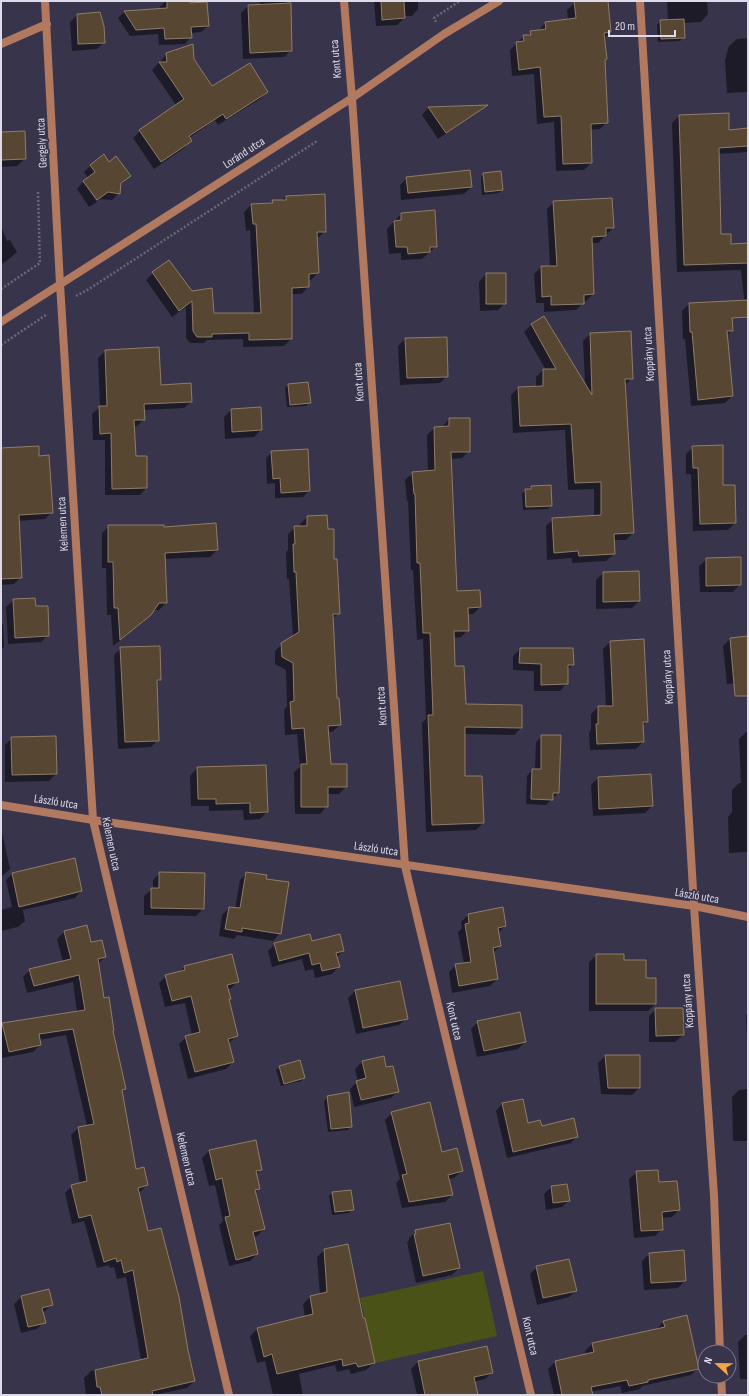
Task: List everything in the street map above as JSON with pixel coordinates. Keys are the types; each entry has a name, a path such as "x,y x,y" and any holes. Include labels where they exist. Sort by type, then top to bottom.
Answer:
{"street":[{"name":"Gergely utca","path":"45,1 60,284"},
{"name":"Kont utca","path":"344,1 405,866 531,1395"},
{"name":"Loránd utca","path":"1,322 352,98 444,34 499,1"},
{"name":"Koppány utca","path":"640,1 694,906 714,1195 720,1344"},
{"path":"1,44 47,24"},
{"name":"Kelemen utca","path":"60,284 93,820 229,1395"},
{"name":"László utca","path":"1,805 405,866 694,906 748,916"},
{"path":"721,1384 722,1395"}],"path":[{"path":"1,345 62,304 89,290 320,139"},
{"path":"1,289 40,263 38,188"}],"green space":[{"path":"483,1271 497,1336 375,1363 360,1298"}],"building":[{"path":"167,1 190,1 190,3 207,2 209,26 191,27 192,38 165,39 164,28 136,30 124,11 167,8"},
{"path":"381,1 404,1 405,18 382,20"},
{"path":"574,1 608,1 611,32 604,33 607,59 605,60 608,123 591,124 592,163 563,164 561,116 544,117 540,67 519,70 516,42 524,41 523,35 531,35 530,31 546,29 545,22 576,18"},
{"path":"291,3 292,51 250,53 248,5"},
{"path":"100,12 104,26 105,43 78,44 77,14"},
{"path":"684,19 685,38 661,39 660,20"},
{"path":"193,44 194,59 212,86 250,63 268,92 226,119 223,114 189,136 192,141 161,162 139,130 184,99 159,62 167,62 166,53"},
{"path":"488,105 446,133 428,107"},
{"path":"729,113 729,130 748,128 748,146 719,148 721,234 731,234 731,244 748,243 748,263 684,265 679,115"},
{"path":"25,131 26,159 1,160 1,132"},
{"path":"104,154 109,162 116,156 131,176 121,183 120,194 108,192 97,200 83,181 95,172 90,165"},
{"path":"470,170 472,187 408,193 406,177"},
{"path":"501,171 503,190 485,192 483,173"},
{"path":"325,194 326,232 317,232 319,273 309,274 309,287 292,288 292,339 249,340 249,333 212,334 212,337 197,337 193,331 192,301 179,311 152,272 169,260 192,291 212,288 214,313 261,313 256,224 253,224 251,204 273,203 272,200 286,200 286,196"},
{"path":"612,198 614,228 606,228 606,236 592,237 594,294 584,295 584,304 551,305 551,296 542,297 541,266 557,266 553,201"},
{"path":"435,210 437,247 430,247 430,252 408,254 407,247 396,247 394,221 401,220 401,213"},
{"path":"486,273 506,273 506,304 486,304"},
{"path":"748,300 748,317 732,318 733,331 727,331 733,396 698,400 692,332 690,332 689,303"},
{"path":"544,316 592,395 590,333 631,331 633,379 625,379 634,533 614,534 615,554 579,556 578,551 554,553 552,518 601,515 601,482 575,483 571,424 520,426 518,387 543,386 543,369 556,369 531,324"},
{"path":"447,337 448,377 407,378 405,338"},
{"path":"159,347 161,385 191,383 192,402 144,404 145,420 134,420 136,456 147,456 147,488 112,489 111,433 100,434 99,406 107,406 105,350"},
{"path":"308,382 311,403 290,405 288,384"},
{"path":"261,407 262,430 232,432 231,409"},
{"path":"449,418 470,418 470,452 451,452 457,591 480,590 481,607 468,608 469,631 454,631 455,666 464,666 466,704 522,705 522,728 465,727 465,776 482,776 484,823 432,825 428,715 433,715 430,633 423,633 420,563 417,563 415,494 412,472 435,470 434,427 449,426"},
{"path":"723,445 723,485 735,485 736,523 700,524 698,468 693,468 692,446"},
{"path":"39,446 39,456 49,455 53,513 19,515 22,578 1,579 1,448"},
{"path":"308,449 310,491 281,493 280,478 273,479 271,451"},
{"path":"551,485 552,506 526,507 525,489 531,489 531,486"},
{"path":"327,515 328,529 334,529 334,559 337,559 340,614 333,614 337,698 339,698 341,725 328,726 331,764 347,764 347,787 328,787 328,807 301,807 301,764 307,764 304,728 292,729 290,702 294,701 293,663 282,657 281,643 299,632 296,572 294,572 294,526 307,526 307,516"},
{"path":"216,523 218,550 165,553 167,603 159,603 151,615 120,640 118,608 114,608 113,562 108,562 108,525 164,525 164,527"},
{"path":"741,557 741,585 706,586 706,558"},
{"path":"639,571 640,601 603,602 603,572"},
{"path":"35,598 36,606 48,606 49,636 15,638 13,599"},
{"path":"748,636 748,696 735,696 730,638"},
{"path":"644,639 648,722 643,722 644,742 597,744 596,724 598,724 598,706 613,706 610,641"},
{"path":"160,646 161,680 157,680 159,741 125,742 120,647"},
{"path":"520,648 573,648 574,665 568,665 568,684 541,685 541,664 519,663"},
{"path":"541,735 561,735 559,793 553,793 553,800 531,799 532,769 541,769"},
{"path":"56,736 57,774 12,775 11,737"},
{"path":"266,765 268,812 250,813 250,803 216,804 216,799 198,799 197,767"},
{"path":"651,774 653,806 599,809 598,777"},
{"path":"75,858 82,891 19,907 12,873"},
{"path":"159,872 205,873 204,909 151,908 151,888 159,888"},
{"path":"246,872 267,875 266,879 289,882 281,934 242,928 242,932 225,929 229,907 240,908"},
{"path":"503,907 506,926 498,928 501,946 493,948 498,979 459,986 455,964 471,962 465,924 469,923 468,914"},
{"path":"87,925 91,942 102,940 106,957 98,959 104,998 109,997 113,1031 126,1089 122,1090 136,1169 144,1167 148,1185 138,1188 148,1231 161,1228 179,1297 195,1381 152,1391 153,1395 102,1395 100,1387 97,1387 95,1370 148,1358 133,1270 124,1273 121,1260 117,1262 116,1258 104,1262 91,1215 79,1218 71,1185 87,1181 78,1127 94,1124 73,1029 39,1034 41,1045 9,1052 2,1023 85,1010 79,975 34,986 29,969 71,959 64,931"},
{"path":"310,934 312,941 340,934 344,951 336,953 340,967 322,971 320,963 312,965 309,953 279,961 274,943"},
{"path":"232,954 239,982 227,985 238,1036 228,1039 234,1062 195,1072 185,1036 200,1032 191,996 172,1001 165,975 185,970 184,966"},
{"path":"596,954 624,954 624,960 646,960 646,978 656,978 656,1004 596,1004"},
{"path":"400,981 408,1019 363,1028 355,990"},
{"path":"655,1008 683,1008 684,1035 656,1036"},
{"path":"520,1012 526,1042 484,1051 477,1021"},
{"path":"605,1055 640,1055 640,1088 608,1088"},
{"path":"384,1056 386,1067 393,1066 399,1092 361,1100 356,1081 366,1078 362,1061"},
{"path":"300,1060 305,1078 284,1084 279,1066"},
{"path":"349,1092 352,1127 331,1129 327,1096"},
{"path":"523,1099 528,1123 540,1120 542,1126 574,1118 578,1137 513,1152 502,1103"},
{"path":"430,1102 442,1152 457,1148 463,1171 448,1175 453,1195 409,1202 402,1175 407,1174 391,1112"},
{"path":"256,1140 262,1170 256,1171 260,1189 255,1190 265,1229 253,1232 258,1254 236,1260 225,1217 230,1216 222,1178 216,1180 209,1150"},
{"path":"658,1170 659,1182 677,1181 680,1210 662,1212 663,1230 641,1231 636,1171"},
{"path":"567,1184 570,1201 553,1203 551,1186"},
{"path":"351,1190 354,1210 335,1212 332,1192"},
{"path":"450,1223 460,1268 423,1276 414,1234 416,1234 415,1230"},
{"path":"348,1244 363,1318 365,1318 375,1363 358,1367 356,1363 343,1366 342,1359 277,1374 272,1354 264,1357 257,1328 313,1314 310,1296 327,1292 324,1249"},
{"path":"684,1250 686,1281 651,1283 649,1253"},
{"path":"569,1259 577,1291 543,1298 536,1266"},
{"path":"49,1289 53,1305 42,1308 46,1323 28,1327 21,1296"},
{"path":"687,1315 697,1360 697,1369 648,1380 648,1382 629,1386 627,1380 591,1387 593,1395 562,1395 555,1361 594,1352 592,1343 665,1327 663,1321"},
{"path":"487,1346 493,1373 474,1377 478,1395 425,1395 418,1361"}]}
